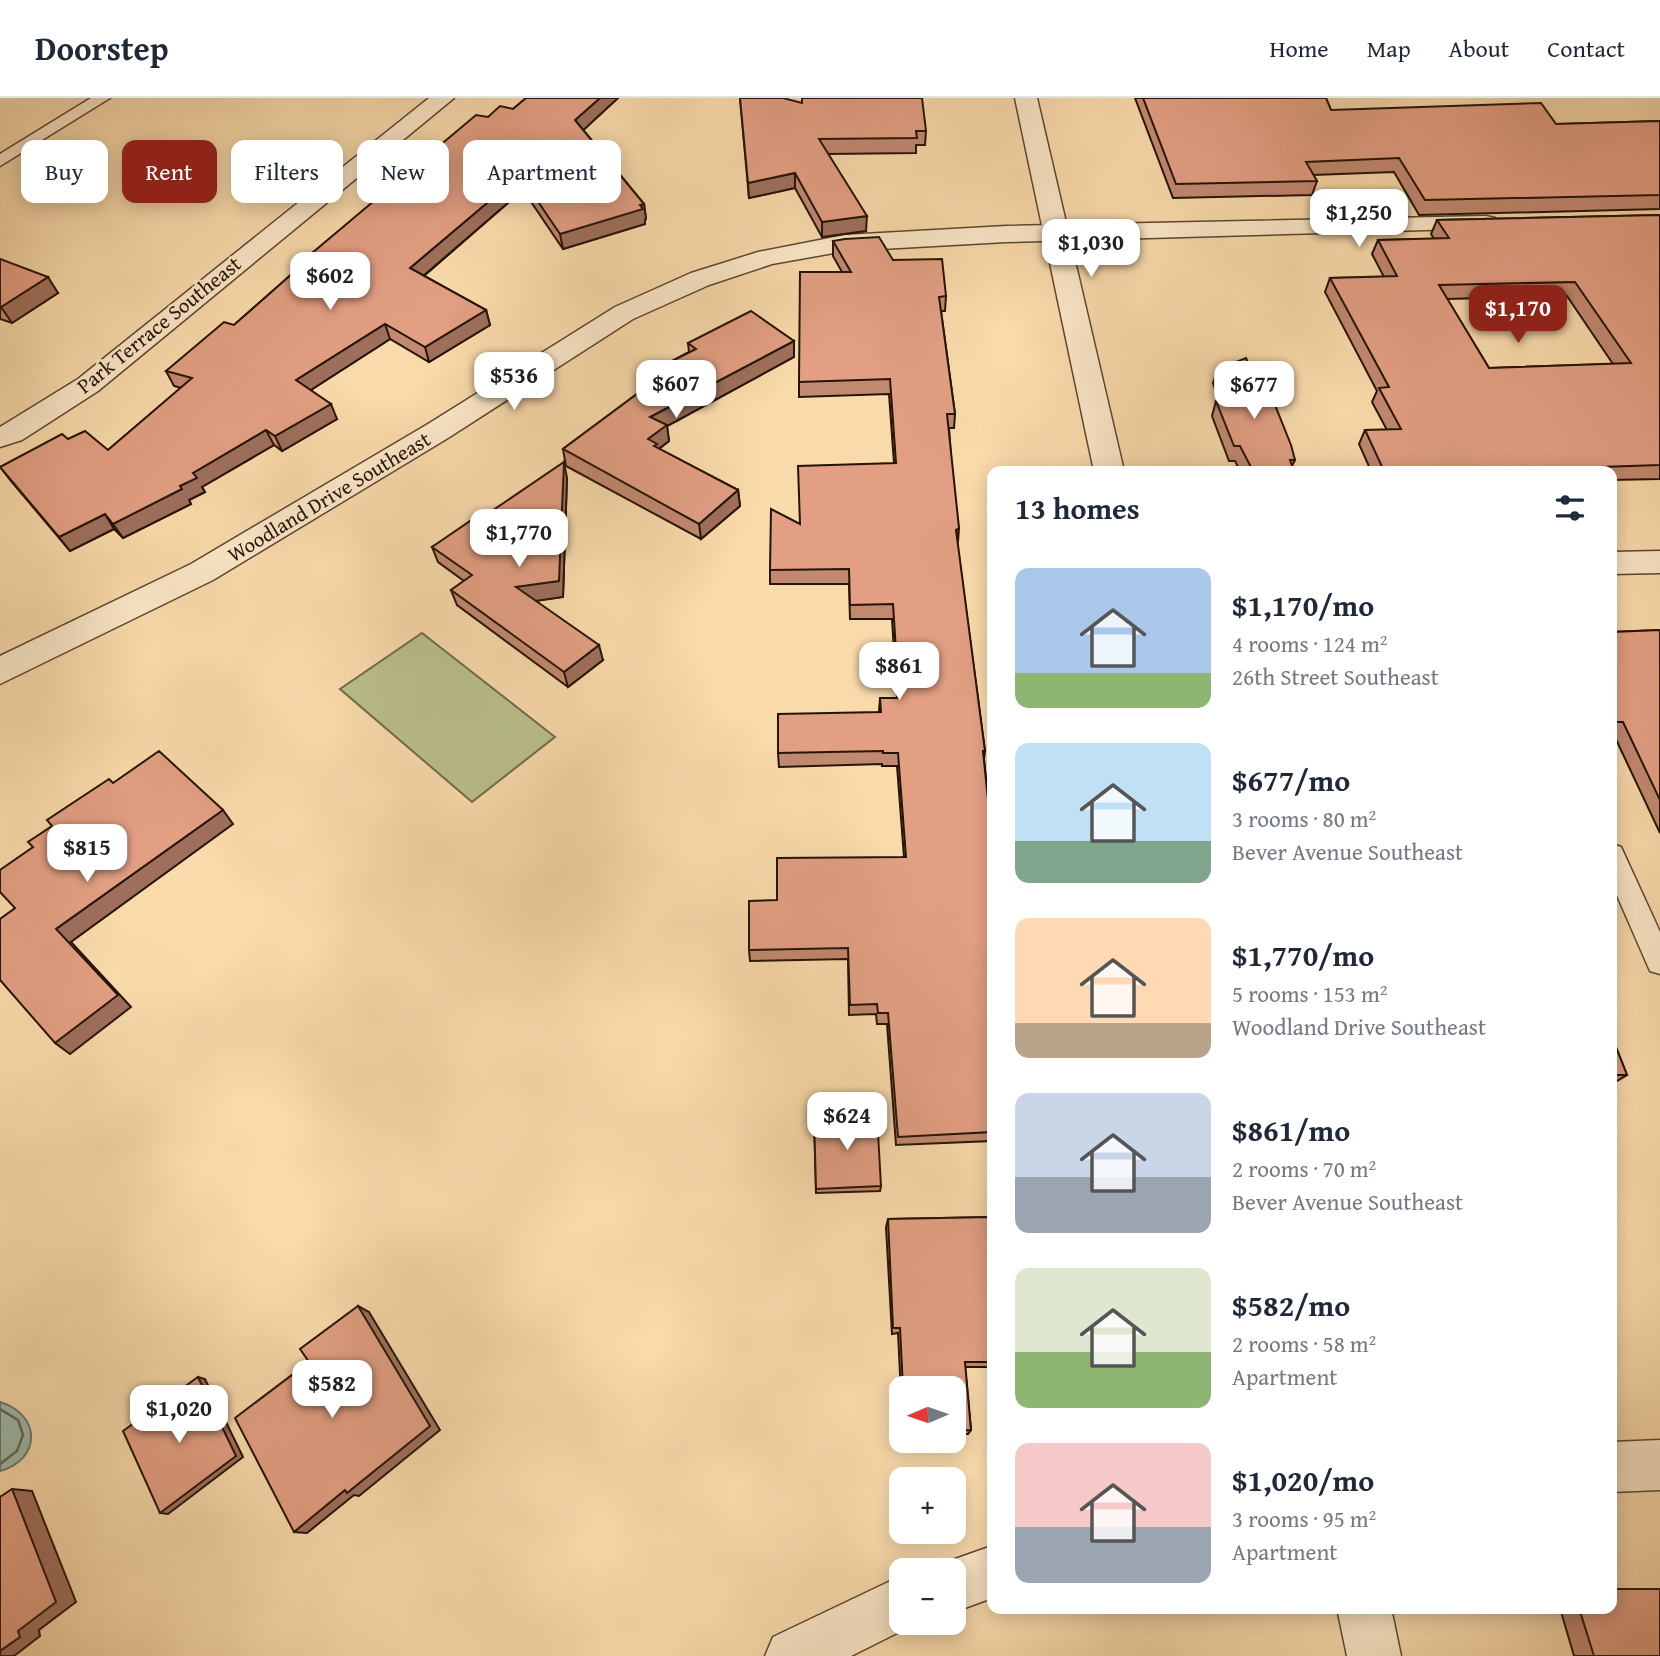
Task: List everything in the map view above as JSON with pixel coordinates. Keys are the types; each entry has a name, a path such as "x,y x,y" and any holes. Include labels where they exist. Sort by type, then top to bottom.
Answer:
{"street":[{"name":"Park Terrace Southeast","path":"0,438 88,385 443,98"},
{"path":"1026,98 1107,466"},
{"name":"Woodland Drive Southeast","path":"0,671 202,572 438,431 624,313 700,279 768,257 845,243 1056,233 1508,222"},
{"path":"1617,563 1660,562"},
{"path":"1617,1467 1660,1465"},
{"path":"966,1581 987,1574"},
{"path":"792,1656 889,1609"},
{"path":"1365,1614 1374,1656"}],"lane":[{"path":"0,161 102,98"},
{"path":"1617,866 1660,962"}],"green space":[{"path":"422,633 555,737 472,802 340,689"}],"water":[{"path":"0,1402 14,1408 23,1417 31,1437 29,1448 23,1457 0,1471"}],"building":[{"path":"526,98 600,98 575,120 591,140 463,140 463,203 487,203 410,268 486,310 425,347 385,324 296,380 331,404 275,436 266,430 193,473 197,478 180,486 182,489 113,524 105,514 59,537 0,467 62,434 68,439 85,431 108,450 192,378 166,371 224,322 234,325 302,265 299,264 371,203 449,203 449,140 446,140 476,115 488,117 500,106 513,109"},
{"path":"740,98 783,98 802,103 802,98 922,98 926,131 916,131 917,138 819,139 867,216 822,222 795,173 748,183"},
{"path":"1143,98 1326,98 1331,110 1541,103 1556,124 1660,121 1660,195 1425,200 1399,158 1306,162 1317,181 1176,184"},
{"path":"621,176 644,204 640,205 643,209 560,234 539,203 621,203"},
{"path":"1660,215 1660,465 1382,466 1365,430 1401,429 1379,388 1389,387 1330,278 1397,276 1378,240 1449,238 1437,220","holes":["1575,282 1631,363 1489,368 1439,285"]},
{"path":"879,237 893,260 942,259 946,296 939,297 955,414 947,414 959,528 956,530 985,751 987,790 987,1132 898,1137 888,1013 878,1013 877,1004 850,1005 848,948 749,950 749,901 777,900 777,858 906,857 898,753 778,753 778,714 881,712 880,698 899,698 893,604 850,605 849,569 770,570 771,509 800,524 798,466 896,463 890,379 799,382 800,272 851,272 833,241"},
{"path":"0,259 48,277 1,307"},
{"path":"751,311 794,341 650,417 667,425 648,439 657,444 654,446 738,490 699,524 563,449 676,365 672,361 696,349 688,343"},
{"path":"1246,358 1264,400 1273,400 1291,445 1295,460 1290,460 1292,466 1250,466 1240,446 1234,446 1216,401 1229,401 1218,369"},
{"path":"564,462 559,581 516,587 599,645 564,672 451,590 472,575 432,547 476,517 480,519"},
{"path":"1660,630 1660,800 1623,722 1617,722 1617,632"},
{"path":"159,751 223,810 56,929 118,995 55,1043 0,980 0,919 15,908 0,892 0,870 33,847 28,842 52,826 47,820 109,779 113,783"},
{"path":"1617,1050 1627,1075 1617,1075"},
{"path":"877,1115 881,1186 816,1189 814,1117"},
{"path":"987,1217 987,1362 965,1362 971,1430 966,1430 966,1376 902,1376 900,1328 893,1328 888,1219"},
{"path":"358,1306 430,1426 294,1532 235,1418 309,1362 300,1349"},
{"path":"198,1377 236,1456 160,1513 123,1431"},
{"path":"12,1489 56,1602 18,1631 20,1637 0,1651 0,1497"},
{"path":"1617,1589 1660,1589 1660,1656 1594,1656 1581,1614 1617,1614"}]}
